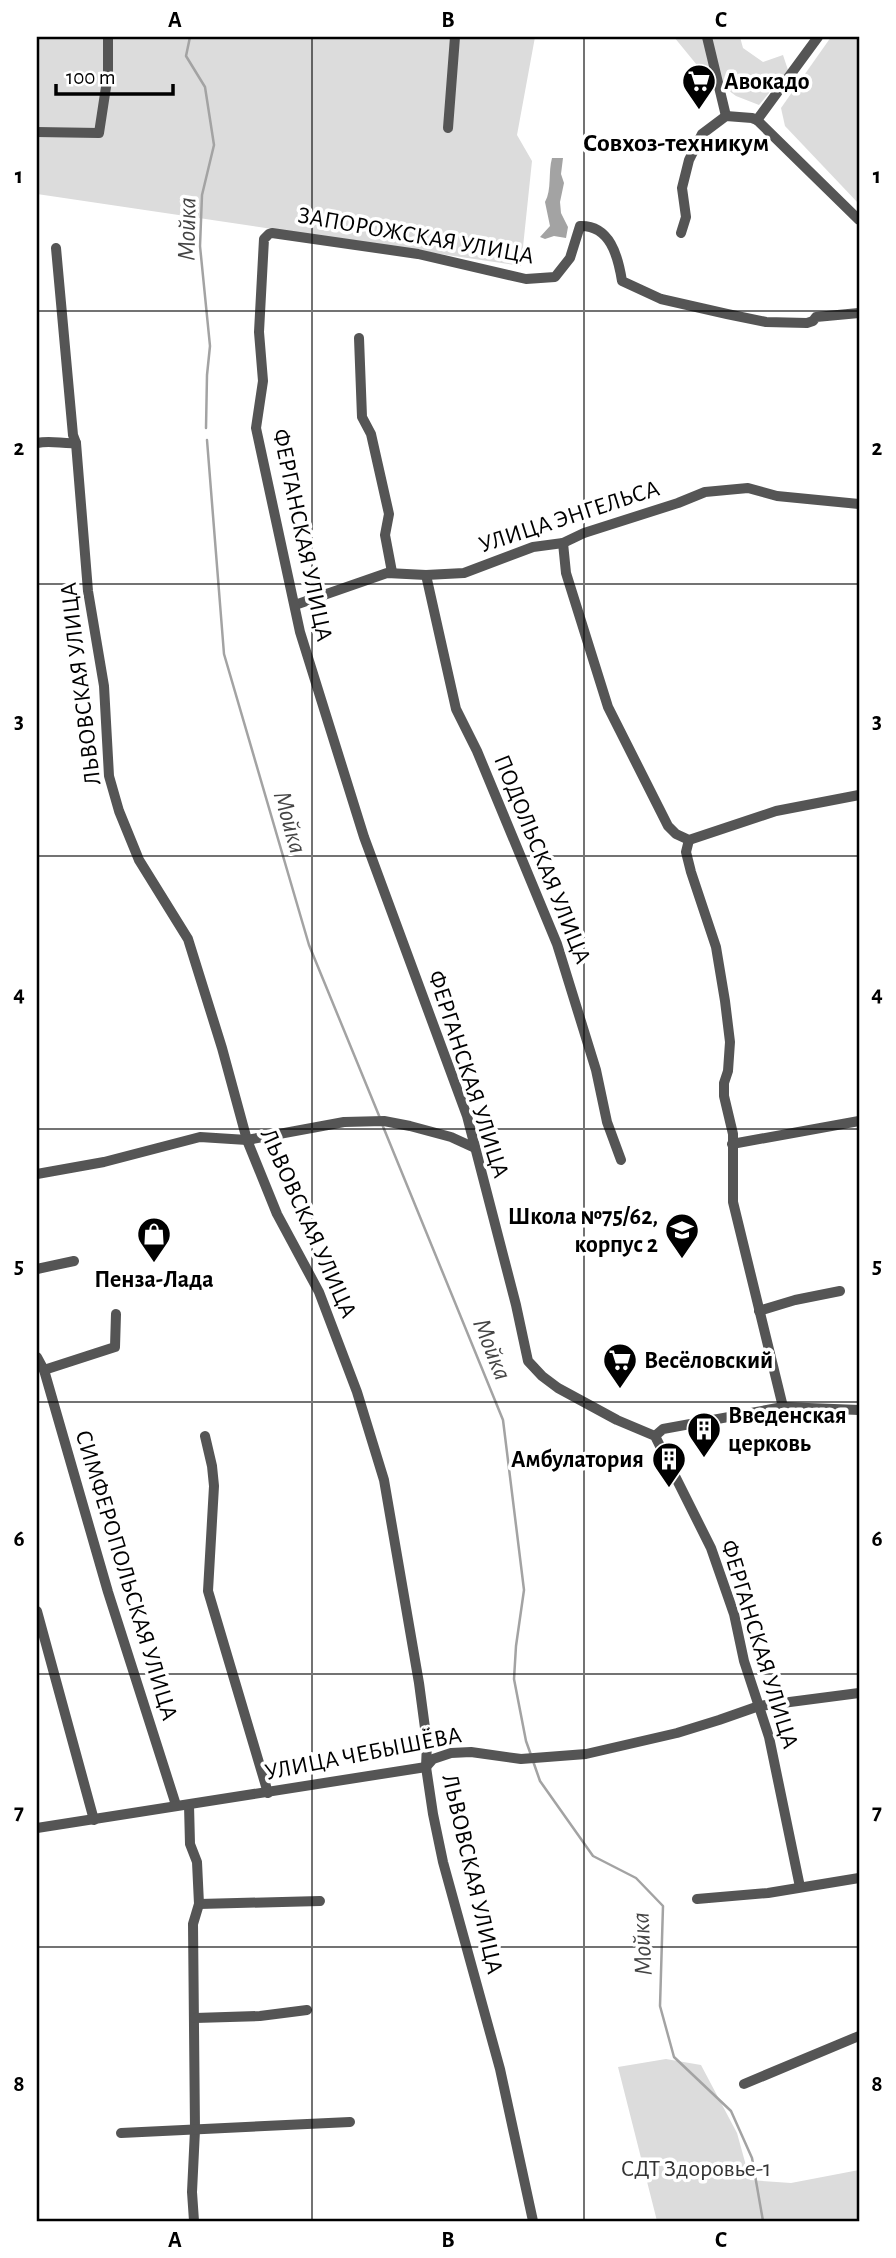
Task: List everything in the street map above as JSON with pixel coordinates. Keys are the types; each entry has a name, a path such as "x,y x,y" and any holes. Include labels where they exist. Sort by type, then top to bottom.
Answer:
{"street":[{"path":"37,132 99,133 108,74 108,37"},
{"path":"448,128 455,37"},
{"path":"707,37 726,116"},
{"path":"757,120 818,37"},
{"path":"681,233 686,217 682,188 689,160 702,134 726,116 757,120 859,220"},
{"name":"ЗАПОРОЖСКАЯ УЛИЦА","path":"266,236 272,233 418,254 526,279 555,277 570,258 580,226 589,226 601,232 612,244 622,281 661,299 766,322 807,323 816,317 859,313"},
{"name":"ФЕРГАНСКАЯ УЛИЦА","path":"266,236 258,331 262,381 256,428 300,632 364,838 467,1116 528,1361 542,1377 558,1388 617,1420 655,1436 711,1548 734,1614 744,1661 769,1737 800,1887"},
{"name":"ЛЬВОВСКАЯ УЛИЦА","path":"56,248 88,591 104,686 109,776 119,811 139,860 188,939 247,1140 277,1214 318,1292 357,1392 384,1480 419,1683 427,1743 426,1767 443,1862 500,2069 533,2221"},
{"path":"359,338 362,417 371,434 389,514 385,535 392,572"},
{"path":"37,443 51,440 60,444 76,443"},
{"name":"УЛИЦА ЭНГЕЛЬСА","path":"295,605 392,572 426,575 464,573 533,547 563,543 584,533 705,492 748,488 777,495 859,503"},
{"path":"563,543 566,573 608,707 668,826 689,840"},
{"name":"ПОДОЛЬСКАЯ УЛИЦА","path":"426,575 456,709 477,751 554,935 596,1070 607,1122 621,1160"},
{"path":"689,840 776,811 859,795"},
{"path":"689,840 686,852 716,947 730,1042 724,1096 733,1134 733,1202 783,1408"},
{"path":"37,1174 104,1162 200,1137 247,1140 344,1122 384,1121 433,1131 475,1148"},
{"path":"732,1144 859,1121"},
{"path":"37,1269 74,1261"},
{"path":"759,1311 840,1291"},
{"path":"44,1370 115,1347 116,1314"},
{"name":"СИМФЕРОПОЛЬСКАЯ УЛИЦА","path":"37,1357 44,1370 108,1592 176,1805"},
{"path":"655,1436 663,1429 783,1408 859,1410"},
{"path":"205,1436 214,1486 208,1591 268,1793"},
{"path":"37,1611 94,1820"},
{"name":"УЛИЦА ЧЕБЫШЁВА","path":"37,1828 426,1767 433,1759 451,1753 471,1752 522,1759 586,1754 677,1733 759,1706 859,1693"},
{"path":"189,1805 190,1844 197,1862 198,1904 193,1924 194,2221"},
{"path":"697,1899 768,1893 859,1878"},
{"path":"198,1904 320,1901"},
{"path":"195,2018 260,2016 307,2010"},
{"path":"744,2084 859,2036"},
{"path":"121,2133 351,2122"}],"green space":[{"path":"37,37 535,37 517,135 532,161 521,266 37,194"},
{"path":"674,37 740,37 743,48 763,62 783,55 788,70 759,105 736,96 701,70"},
{"path":"831,37 859,37 859,204 785,126 781,108"},
{"name":"СДТ Здоровье-1","path":"666,2059 701,2065 737,2133 750,2180 791,2183 859,2170 859,2221 657,2221 618,2067"}],"shaded area":[{"path":"552,158 563,158 561,174 564,183 560,202 561,213 568,227 566,238 554,236 545,239 540,237 550,226 545,202"}],"waterway":[{"name":"Мойка","path":"190,37 186,56 205,87 214,145 202,195 200,246 210,346 206,428"},
{"name":"Мойка","path":"207,440 224,654 309,945 380,1118"},
{"name":"Мойка","path":"382,1124 503,1420 524,1590 514,1679 531,1755"},
{"name":"Мойка","path":"533,1761 540,1781 593,1856 636,1878 663,1906 660,2006 674,2057 731,2111 752,2158 763,2221"}],"place":[{"name":"Авокадо","path":"699,111"},
{"name":"Школа №75/62, корпус 2","path":"682,1260"},
{"name":"Пенза-Лада","path":"154,1264"},
{"name":"Весёловский","path":"620,1390"},
{"name":"Введенская церковь","path":"704,1459"},
{"name":"Амбулатория","path":"669,1489"}],"district":[{"name":"Совхоз-техникум","path":"676,142"}]}
